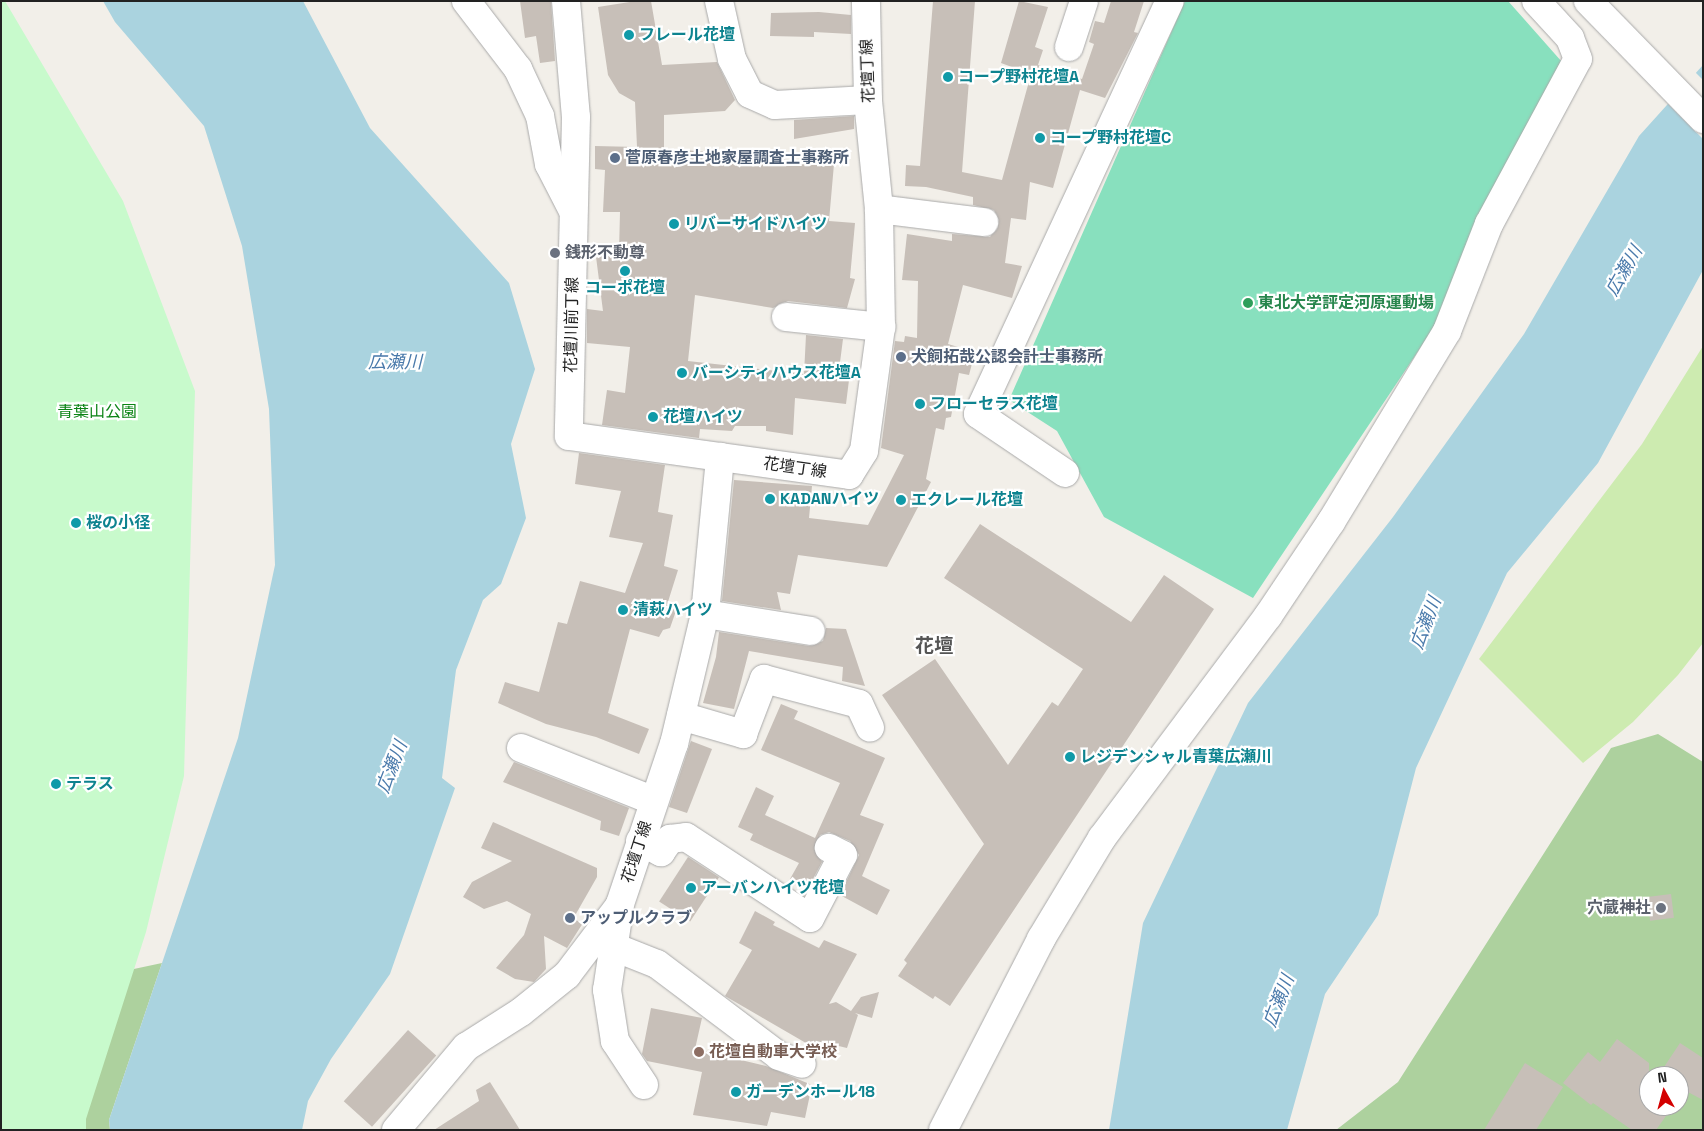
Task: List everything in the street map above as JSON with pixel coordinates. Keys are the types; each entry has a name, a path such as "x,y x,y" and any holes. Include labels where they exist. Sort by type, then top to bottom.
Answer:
{"street":[{"path":"466,1 518,69 540,116 549,164 573,210"},
{"name":"花壇川前丁線","path":"566,1 576,117 569,436 720,457"},
{"path":"718,1 732,59 750,94 775,105 868,100"},
{"name":"花壇丁線","path":"620,904 681,716 705,614 720,457 849,476 864,451 881,327 879,209 868,100 866,1"},
{"path":"1069,47 1084,1"},
{"path":"1065,473 978,414 1170,1"},
{"path":"943,1130 1041,939 1102,838 1268,616 1331,522 1447,331 1489,224 1578,59 1570,38 1536,1"},
{"path":"1588,1 1703,119"},
{"path":"879,209 984,222"},
{"path":"786,317 881,327"},
{"path":"705,614 812,631"},
{"path":"681,716 743,734 764,679 859,704 870,728"},
{"path":"521,748 654,801"},
{"path":"640,841 661,852 670,839 686,837 810,918 845,856"},
{"path":"620,904 607,990 615,1041 644,1085"},
{"path":"396,1130 466,1047 521,1012 567,975 620,904"},
{"path":"614,946 657,964 779,1056 802,1064"}],"green space":[{"name":"青葉山公園","path":"1,1 5,1 123,201 195,391 184,776 146,932 86,1119 86,1130 1,1130"},
{"name":"東北大学評定河原運動場","path":"1185,1 1508,1 1562,62 1439,320 1253,598 1104,517 1057,431 1009,400"},
{"path":"1703,346 1703,643 1678,675 1633,722 1583,763 1479,659 1642,444"},
{"path":"1658,734 1703,762 1703,1130 1336,1130 1398,1082 1611,748"},
{"path":"162,963 109,1120 110,1130 1,1130 73,982"}],"water":[{"name":"広瀬川","path":"103,1 303,1 370,128 509,283 535,369 511,444 526,518 501,584 483,600 456,670 442,778 455,788 390,974 331,1059 308,1101 302,1130 110,1130 109,1120 238,738 275,565 269,409 242,246 204,126 115,22"},
{"name":"広瀬川","path":"1703,65 1703,270 1598,463 1507,573 1416,768 1378,915 1325,994 1287,1130 1109,1130 1143,923 1248,703 1393,517 1524,334 1639,136"}],"pier":[{"path":"1694,71 1703,80 1703,139 1666,102"}],"building":[{"path":"520,1 551,1 555,61 540,63 536,36 525,38"},
{"path":"636,1 651,1 662,65 717,62 735,100 725,111 664,115 664,148 834,164 829,221 855,223 850,278 855,279 847,308 788,301 773,308 695,295 688,361 804,374 806,335 843,339 838,378 849,380 846,404 795,398 793,435 766,431 766,426 735,426 732,431 700,429 699,438 602,425 607,390 625,393 630,347 587,343 587,309 603,311 595,249 619,252 620,212 603,212 605,170 595,169 595,146 637,147 635,102 619,93 608,75 598,7"},
{"path":"933,1 975,1 962,172 1002,180 1031,74 1001,63 1019,1 1048,7 1035,47 1043,50 1038,65 1082,79 1094,44 1089,42 1095,21 1104,23 1111,1 1144,1 1134,32 1138,33 1105,98 1080,90 1053,188 1030,182 1026,220 1011,218 1005,263 1022,266 1012,298 963,285 948,344 975,352 969,375 959,373 951,417 946,418 944,430 936,428 926,479 931,482 887,567 798,555 790,594 777,592 781,610 722,601 734,480 812,486 809,518 868,525 904,455 881,448 895,341 904,342 905,336 917,338 918,281 902,280 907,234 952,241 952,234 990,237 999,224 994,210 973,205 973,197 926,187 905,186 906,165 920,166"},
{"path":"819,12 851,15 851,34 814,32 814,37 770,36 771,13"},
{"path":"854,116 854,129 794,139 794,120"},
{"path":"579,453 665,465 658,512 673,515 664,566 678,570 667,605 677,608 670,628 663,630 659,637 630,629 608,713 649,729 639,754 596,737 546,724 498,703 505,682 539,692 558,622 567,624 580,581 625,593 643,543 609,537 621,491 575,484"},
{"name":"レジデンシャル青葉広瀬川","path":"980,524 1131,622 1164,575 1214,609 950,1006 935,996 933,999 898,976 907,963 904,960 984,844 882,695 935,659 1008,765 1052,702 1058,706 1083,669 944,578"},
{"path":"826,628 846,629 865,686 842,681 843,667 749,651 734,709 703,703 716,657 719,632 809,646 823,641"},
{"path":"781,704 798,711 794,719 885,758 860,815 884,824 862,876 890,890 877,915 840,895 859,855 850,841 829,832 820,835 814,849 822,862 808,888 790,879 799,863 750,840 753,834 738,827 756,787 774,796 765,815 815,838 840,783 761,750"},
{"path":"691,741 712,749 687,813 669,807"},
{"path":"514,762 629,808 619,836 600,830 601,821 503,782"},
{"path":"493,822 597,868 597,877 573,919 583,923 567,948 544,936 546,969 534,982 515,979 496,968 524,935 531,914 507,901 484,909 463,897 472,882 512,861 481,848"},
{"name":"アーバンハイツ花壇","path":"688,857 719,877 690,922 659,901"},
{"name":"穴蔵神社","path":"1671,894 1674,918 1650,921 1647,897"},
{"path":"755,911 775,922 773,925 819,948 824,940 857,954 829,1004 836,1002 851,1011 861,997 879,992 872,1018 855,1013 858,1015 847,1048 822,1042 818,1050 725,996 752,950 739,943"},
{"path":"651,1008 702,1018 695,1049 766,1066 812,1085 805,1118 771,1112 767,1126 693,1115 702,1072 647,1061 642,1054"},
{"path":"408,1030 436,1055 372,1127 344,1101"},
{"path":"1617,1039 1649,1063 1649,1066 1639,1066 1639,1116 1666,1116 1656,1130 1632,1130 1593,1103 1591,1105 1563,1083 1588,1052 1600,1062"},
{"path":"1680,1043 1703,1058 1703,1100 1689,1093 1689,1066 1665,1066"},
{"path":"1525,1063 1563,1087 1536,1130 1484,1130"},
{"path":"490,1082 520,1130 434,1130 479,1101 476,1090"}],"place":[{"name":"フレール花壇","path":"629,35"},
{"name":"コープ野村花壇A","path":"948,77"},
{"name":"コープ野村花壇C","path":"1040,138"},
{"name":"菅原春彦土地家屋調査士事務所","path":"615,158"},
{"name":"リバーサイドハイツ","path":"674,224"},
{"name":"銭形不動尊","path":"555,253"},
{"name":"コーポ花壇","path":"625,271"},
{"name":"東北大学評定河原運動場","path":"1248,303"},
{"name":"犬飼拓哉公認会計士事務所","path":"901,357"},
{"name":"バーシティハウス花壇A","path":"682,373"},
{"name":"フローセラス花壇","path":"920,404"},
{"name":"花壇ハイツ","path":"653,417"},
{"name":"KADANハイツ","path":"770,499"},
{"name":"エクレール花壇","path":"901,500"},
{"name":"桜の小径","path":"76,523"},
{"name":"清萩ハイツ","path":"623,610"},
{"name":"レジデンシャル青葉広瀬川","path":"1070,757"},
{"name":"テラス","path":"56,784"},
{"name":"アーバンハイツ花壇","path":"691,888"},
{"name":"穴蔵神社","path":"1661,908"},
{"name":"アップルクラブ","path":"570,918"},
{"name":"花壇自動車大学校","path":"699,1052"},
{"name":"ガーデンホール18","path":"736,1092"}],"district":[{"name":"花壇","path":"934,646"}]}
